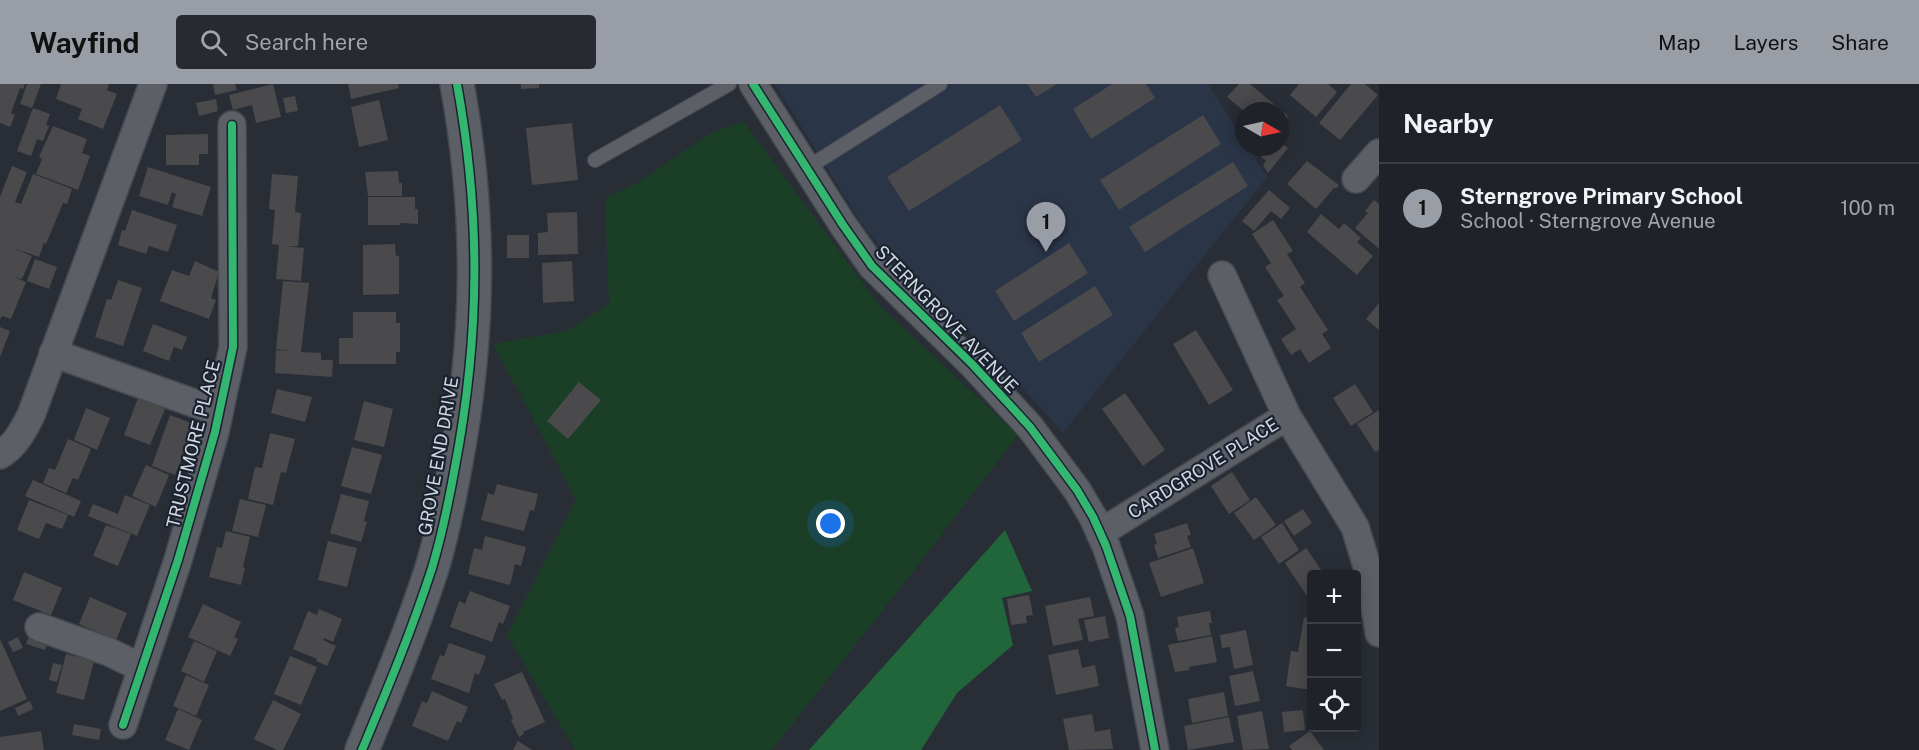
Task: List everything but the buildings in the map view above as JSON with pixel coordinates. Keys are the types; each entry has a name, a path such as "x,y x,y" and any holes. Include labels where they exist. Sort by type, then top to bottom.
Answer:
{"street":[{"path":"0,455 6,452 20,436 31,415 153,84"},
{"name":"GROVE END DRIVE","path":"371,747 432,566 451,492 465,417 473,330 476,255 472,190 457,84"},
{"name":"STERNGROVE AVENUE","path":"753,84 843,225 872,266 973,365 1029,427 1077,490 1100,532 1117,574 1130,616 1155,750"},
{"name":"TRUSTMORE PLACE","path":"123,725 178,561 219,412 233,347 232,125"},
{"path":"1356,179 1379,153"},
{"path":"1222,275 1287,416"},
{"name":"TRUSTMORE PLACE","path":"53,353 219,412"},
{"name":"CARDGROVE PLACE","path":"1100,532 1287,416 1355,527 1370,576 1379,633"},
{"path":"39,627 110,652 142,669"}],"lane":[{"path":"595,160 729,84"},
{"path":"807,168 940,84"}],"shaded area":[{"path":"775,84 1208,84 1235,126 1235,156 1254,156 1267,177 1063,433 985,345 908,283 859,220"}],"green space":[{"path":"743,121 879,305 1018,435 772,750 575,750 507,635 576,499 493,344 567,331 609,304 605,198 635,184 711,133"},
{"path":"1005,530 1032,591 1002,598 1013,645 957,693 921,750 809,750"}],"cycle path":[{"path":"362,750 408,637 432,568 448,505 463,418 473,323 474,228 465,133 457,84"},
{"path":"753,84 843,225 872,266 973,365 1030,427 1077,490 1106,546 1130,616 1155,750"},
{"path":"123,725 178,560 215,432 233,347 232,125"}],"place":[{"name":"Sterngrove Primary School","path":"1046,252"}]}
